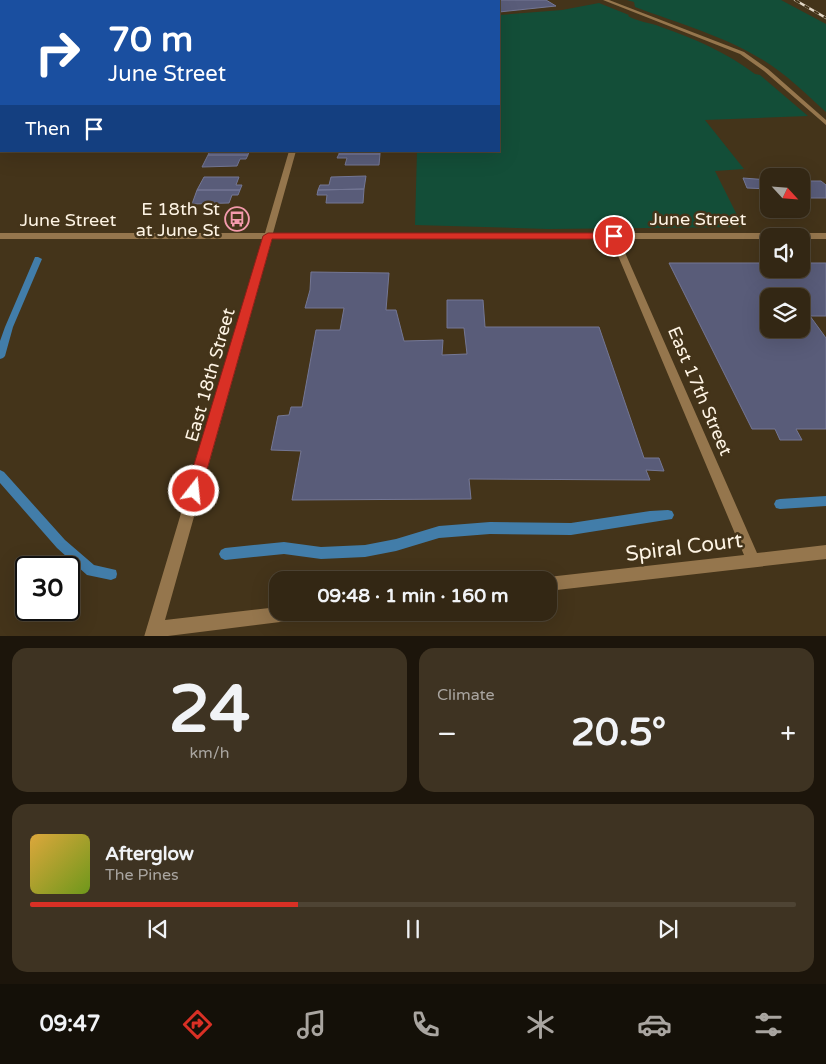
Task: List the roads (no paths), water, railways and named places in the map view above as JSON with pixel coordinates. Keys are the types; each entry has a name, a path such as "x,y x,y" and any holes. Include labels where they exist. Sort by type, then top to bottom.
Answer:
{"street":[{"path":"606,0 716,42 742,54 766,70 826,123"},
{"name":"East 18th Street","path":"153,633 292,152"},
{"name":"June Street","path":"0,236 826,236"},
{"name":"East 17th Street","path":"614,236 753,560"},
{"name":"Spiral Court","path":"557,583 826,552"},
{"path":"153,633 269,616"}],"waterway":[{"path":"0,356 9,327 38,259"},
{"path":"0,475 61,544 91,571 111,574"},
{"path":"780,504 826,501"},
{"path":"225,554 284,548 321,553 365,551 396,545 439,532 490,528 571,529 650,516 668,515"}],"railway":[{"path":"795,0 826,18"}],"place":[{"name":"E 18th St at June St","path":"237,219"}]}
